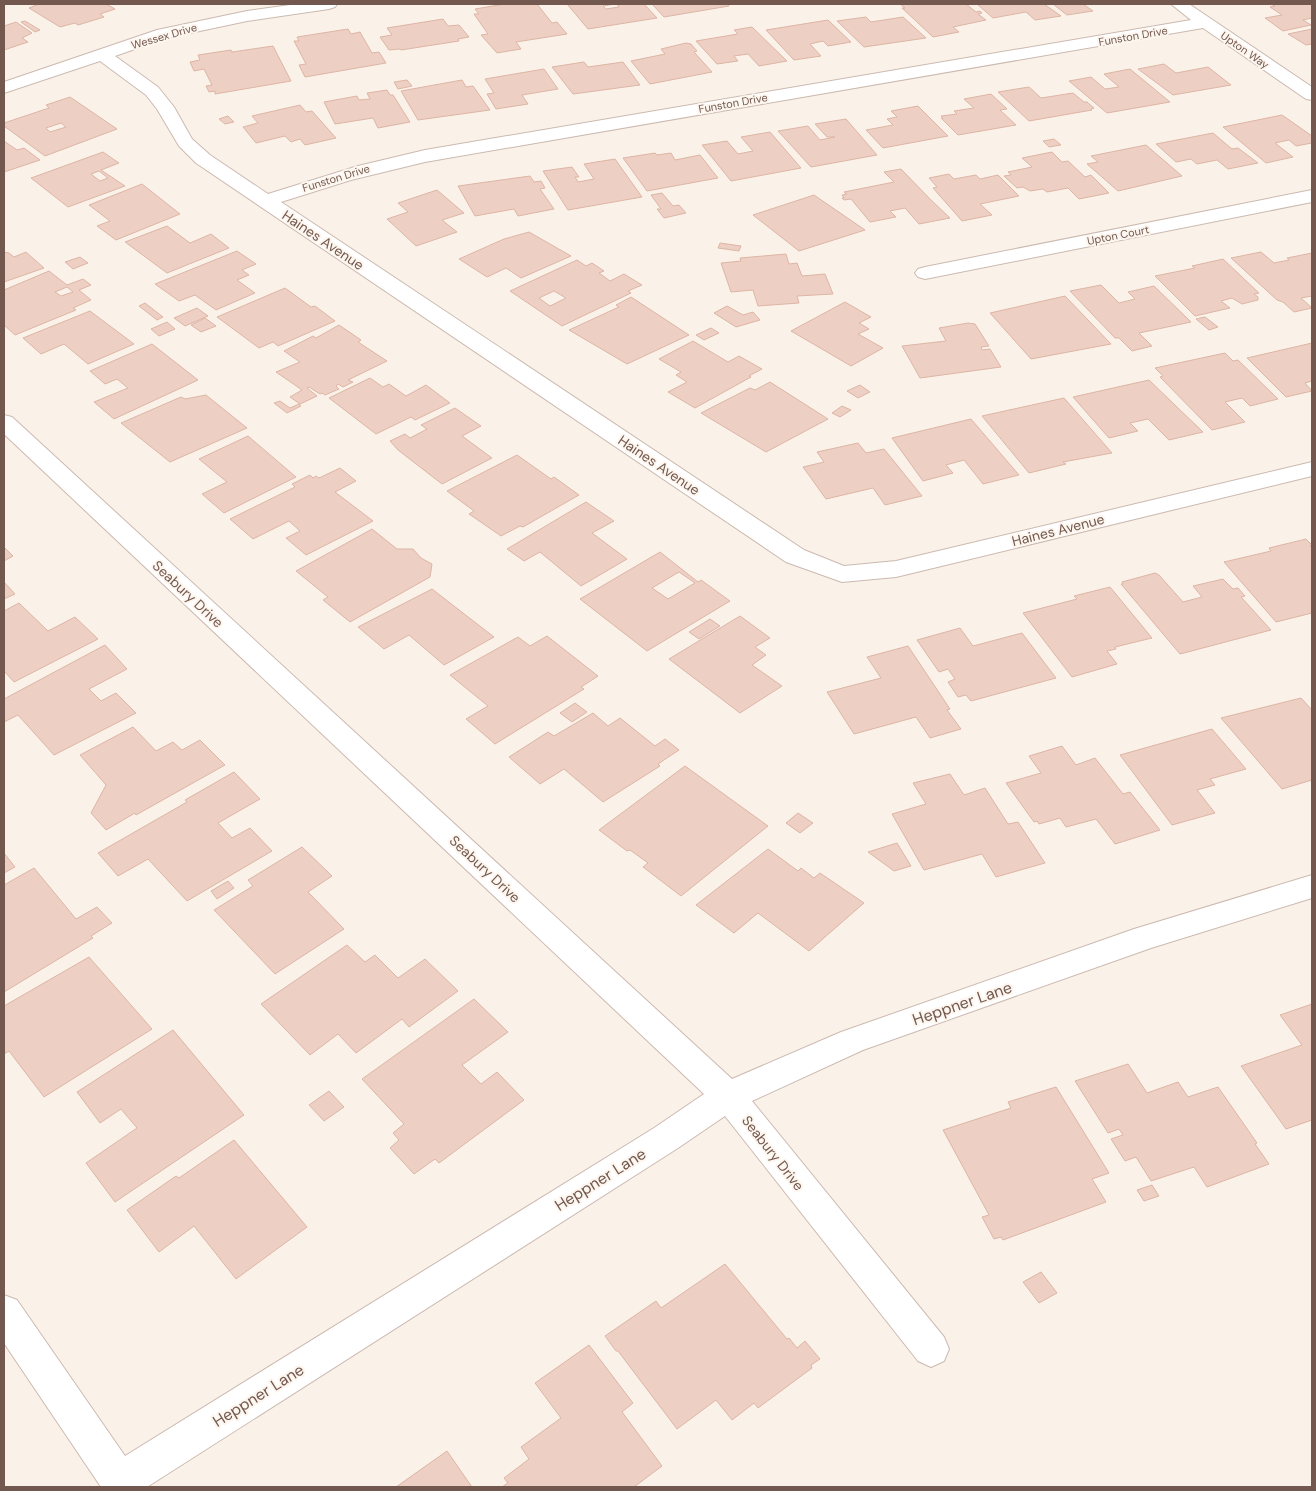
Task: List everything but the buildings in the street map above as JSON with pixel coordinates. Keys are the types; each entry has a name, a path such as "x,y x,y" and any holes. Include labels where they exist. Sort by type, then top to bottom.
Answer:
{"street":[{"name":"Wessex Drive","path":"4,88 164,34 203,25 330,4"},
{"name":"Upton Way","path":"1179,4 1258,60 1312,95"},
{"name":"Funston Drive","path":"266,201 339,176 425,156 1205,23"},
{"name":"Haines Avenue","path":"103,55 152,91 165,107 185,142 203,159 795,556 842,574 896,569 1312,469"},
{"name":"Upton Court","path":"925,273 1312,196"},
{"name":"Seabury Drive","path":"4,422 728,1096 930,1349"},
{"name":"Heppner Lane","path":"4,1312 120,1482 658,1144 728,1096 852,1041 1146,938 1312,887"}]}
